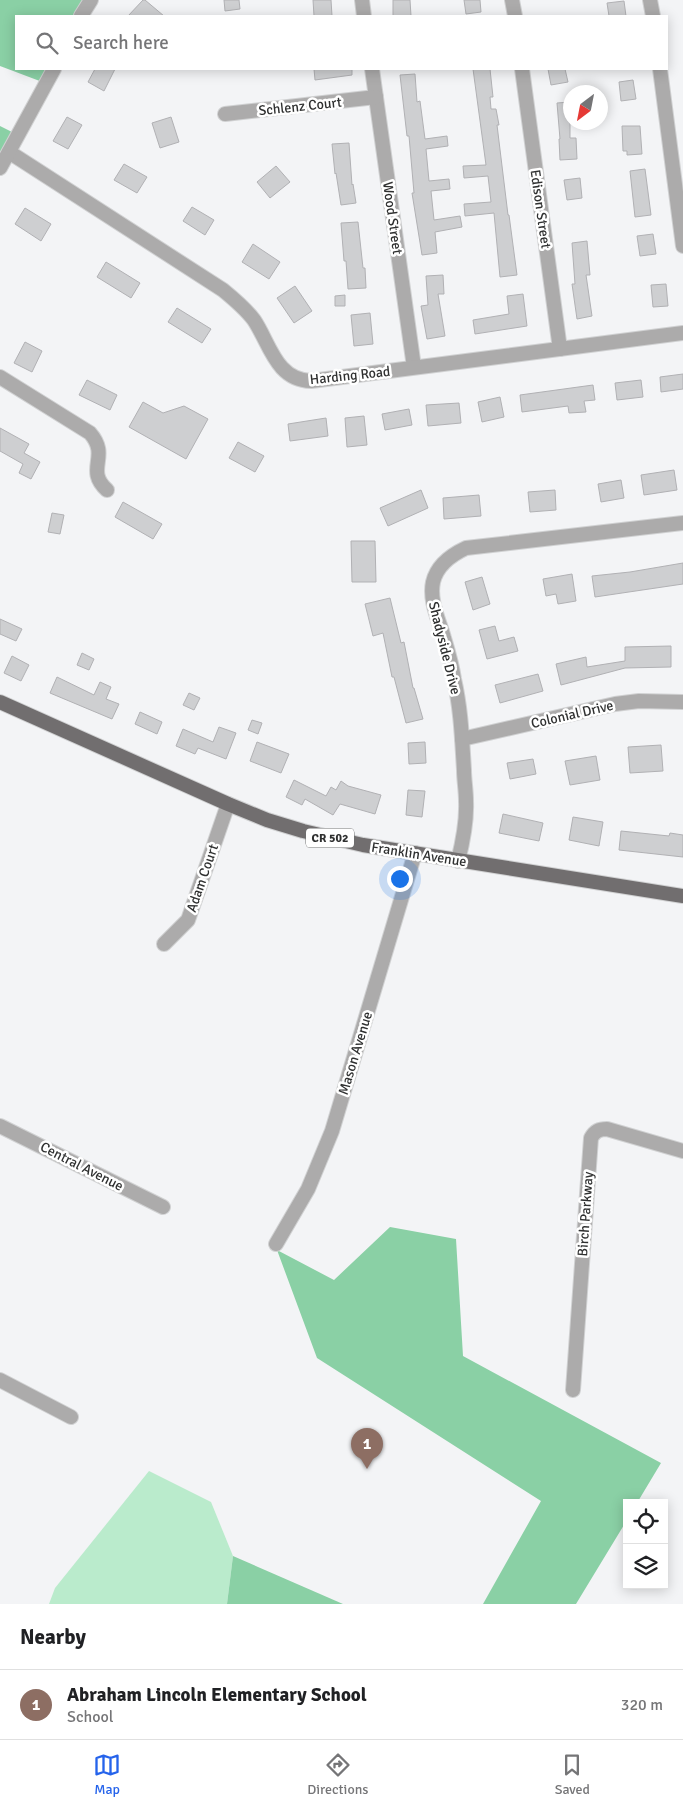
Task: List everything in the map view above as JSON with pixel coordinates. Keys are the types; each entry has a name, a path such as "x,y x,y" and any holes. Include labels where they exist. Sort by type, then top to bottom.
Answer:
{"main road":[{"name":"Franklin Avenue","path":"0,702 228,804 267,820 303,831 347,842 458,861 683,896"}],"street":[{"path":"83,15 91,0"},
{"path":"362,0 364,15"},
{"path":"512,0 514,15"},
{"path":"650,0 653,15"},
{"path":"0,168 53,70"},
{"name":"Wood Street","path":"372,70 414,367"},
{"name":"Edison Street","path":"522,70 560,348"},
{"path":"660,70 683,246"},
{"name":"Schlenz Court","path":"225,114 376,97"},
{"name":"Harding Road","path":"9,152 224,290 252,318 265,337 277,363 285,372 294,377 311,380 683,333"},
{"path":"0,377 90,434 99,448 100,456 96,469 97,477 107,490"},
{"name":"Shadyside Drive","path":"458,861 466,819 462,739 454,680 432,593 433,581 438,569 454,553 466,548 683,523"},
{"name":"Colonial Drive","path":"462,739 615,704 639,701 683,702"},
{"name":"Adam Court","path":"164,944 188,920 228,804"},
{"name":"Mason Avenue","path":"276,1244 308,1189 332,1131 415,853"},
{"name":"Central Avenue","path":"0,1126 163,1207"},
{"name":"Birch Parkway","path":"572,1390 591,1138 600,1129 607,1129 683,1151"},
{"path":"0,1380 72,1417"}],"green space":[{"path":"0,0 95,0 86,15 15,15 15,70 53,70 45,83 0,66"},
{"path":"0,126 22,137 0,174"},
{"path":"390,1227 456,1239 463,1356 661,1463 639,1499 623,1499 623,1527 576,1604 483,1604 541,1501 317,1358 277,1250 334,1280"},
{"path":"149,1471 211,1502 233,1556 227,1604 49,1604 55,1588"},
{"path":"233,1556 343,1604 227,1604"}],"building":[{"path":"145,0 163,15 129,15"},
{"path":"224,0 239,0 240,9 225,11"},
{"path":"313,0 331,0 332,15 314,15"},
{"path":"393,0 410,0 411,15 393,15"},
{"path":"464,0 480,0 481,12 466,14"},
{"path":"624,1 626,15 609,15 607,3"},
{"path":"94,70 114,70 104,91 88,82"},
{"path":"314,70 352,70 352,75 315,80"},
{"path":"473,70 490,70 493,97 490,97 491,109 496,109 499,125 497,125 517,275 500,277 494,213 465,216 464,204 491,202 488,176 464,178 463,166 486,165"},
{"path":"548,70 565,70 568,82 551,85"},
{"path":"415,74 417,102 420,101 425,139 447,136 448,146 426,149 429,181 449,179 450,189 431,191 434,220 460,216 462,227 435,232 437,253 422,255 412,193 414,193 409,136 407,136 400,75"},
{"path":"633,80 636,99 621,101 619,82"},
{"path":"557,103 563,103 563,130 570,130 570,138 576,138 577,159 560,160"},
{"path":"67,117 82,125 68,149 53,141"},
{"path":"171,117 179,142 160,148 152,123"},
{"path":"622,126 640,126 642,154 627,155 627,151 623,151"},
{"path":"349,143 352,185 356,203 341,205 332,144"},
{"path":"124,164 147,177 137,193 114,180"},
{"path":"276,166 290,182 270,198 257,182"},
{"path":"645,169 651,215 635,217 630,171"},
{"path":"580,178 582,198 567,200 564,180"},
{"path":"192,207 214,220 205,235 183,221"},
{"path":"25,208 51,224 41,241 15,224"},
{"path":"358,222 366,288 348,289 341,223"},
{"path":"653,234 656,254 640,256 637,236"},
{"path":"587,241 590,275 586,275 592,316 577,319 572,284 575,284 572,243"},
{"path":"253,244 280,262 269,279 242,262"},
{"path":"106,262 140,283 131,298 97,277"},
{"path":"443,275 444,294 438,294 445,336 427,339 421,306 428,305 426,276"},
{"path":"666,284 668,306 653,307 651,285"},
{"path":"295,286 312,311 294,323 277,298"},
{"path":"523,294 527,326 475,334 473,320 509,314 507,296"},
{"path":"345,295 345,306 335,306 335,296"},
{"path":"177,308 211,329 202,343 168,322"},
{"path":"370,313 373,344 354,346 351,315"},
{"path":"25,342 42,351 32,372 14,363"},
{"path":"683,374 683,389 661,392 660,377"},
{"path":"87,380 117,395 110,410 79,395"},
{"path":"641,380 643,397 617,400 615,383"},
{"path":"593,385 595,400 584,401 586,412 569,413 568,406 522,412 520,395"},
{"path":"500,397 504,417 482,422 478,402"},
{"path":"143,402 163,413 184,406 208,419 186,459 129,427"},
{"path":"459,403 461,423 428,426 426,405"},
{"path":"409,409 412,425 385,430 382,414"},
{"path":"364,416 367,445 347,447 345,418"},
{"path":"326,418 328,436 290,441 288,424"},
{"path":"0,428 29,444 24,453 40,462 31,479 19,473 23,464 0,451"},
{"path":"238,442 264,456 255,472 229,458"},
{"path":"674,470 677,490 644,495 641,475"},
{"path":"621,480 624,498 601,502 598,484"},
{"path":"421,490 428,508 388,526 380,508"},
{"path":"555,490 556,510 530,512 528,492"},
{"path":"479,495 481,516 444,519 443,498"},
{"path":"123,502 162,524 153,539 115,517"},
{"path":"52,513 64,515 60,534 48,532"},
{"path":"351,541 375,541 376,582 352,582"},
{"path":"683,563 683,584 595,597 592,576"},
{"path":"572,574 576,601 558,604 556,594 546,596 543,579"},
{"path":"482,577 490,604 473,610 465,582"},
{"path":"390,598 401,643 404,642 413,688 423,719 406,723 394,677 392,677 383,633 373,636 365,604"},
{"path":"0,619 22,629 16,641 0,634"},
{"path":"495,626 499,641 514,637 518,651 487,659 479,630"},
{"path":"671,646 671,667 625,668 561,685 556,664 586,657 587,667 625,661 625,647"},
{"path":"82,653 94,659 89,670 77,665"},
{"path":"12,656 29,665 21,681 4,673"},
{"path":"538,674 543,691 500,703 495,685"},
{"path":"57,677 94,695 100,682 111,687 106,699 119,704 112,719 50,693"},
{"path":"189,693 200,698 194,710 183,705"},
{"path":"140,712 162,722 157,734 135,724"},
{"path":"252,720 262,723 258,734 248,730"},
{"path":"219,727 236,733 226,759 198,748 195,754 176,746 183,729 213,742"},
{"path":"257,742 289,754 281,773 250,761"},
{"path":"425,742 426,763 409,764 408,743"},
{"path":"661,745 663,771 630,773 628,747"},
{"path":"596,756 600,780 570,785 565,761"},
{"path":"533,759 536,774 510,779 507,763"},
{"path":"294,780 326,796 331,787 336,790 341,781 348,786 381,795 375,814 340,804 333,815 305,799 302,805 286,797"},
{"path":"408,790 425,791 422,817 406,815"},
{"path":"503,814 543,823 539,841 499,833"},
{"path":"573,817 603,822 599,846 569,840"},
{"path":"621,831 669,836 670,833 683,835 683,857 619,850"}],"place":[{"name":"Abraham Lincoln Elementary School","path":"367,1469"}]}
